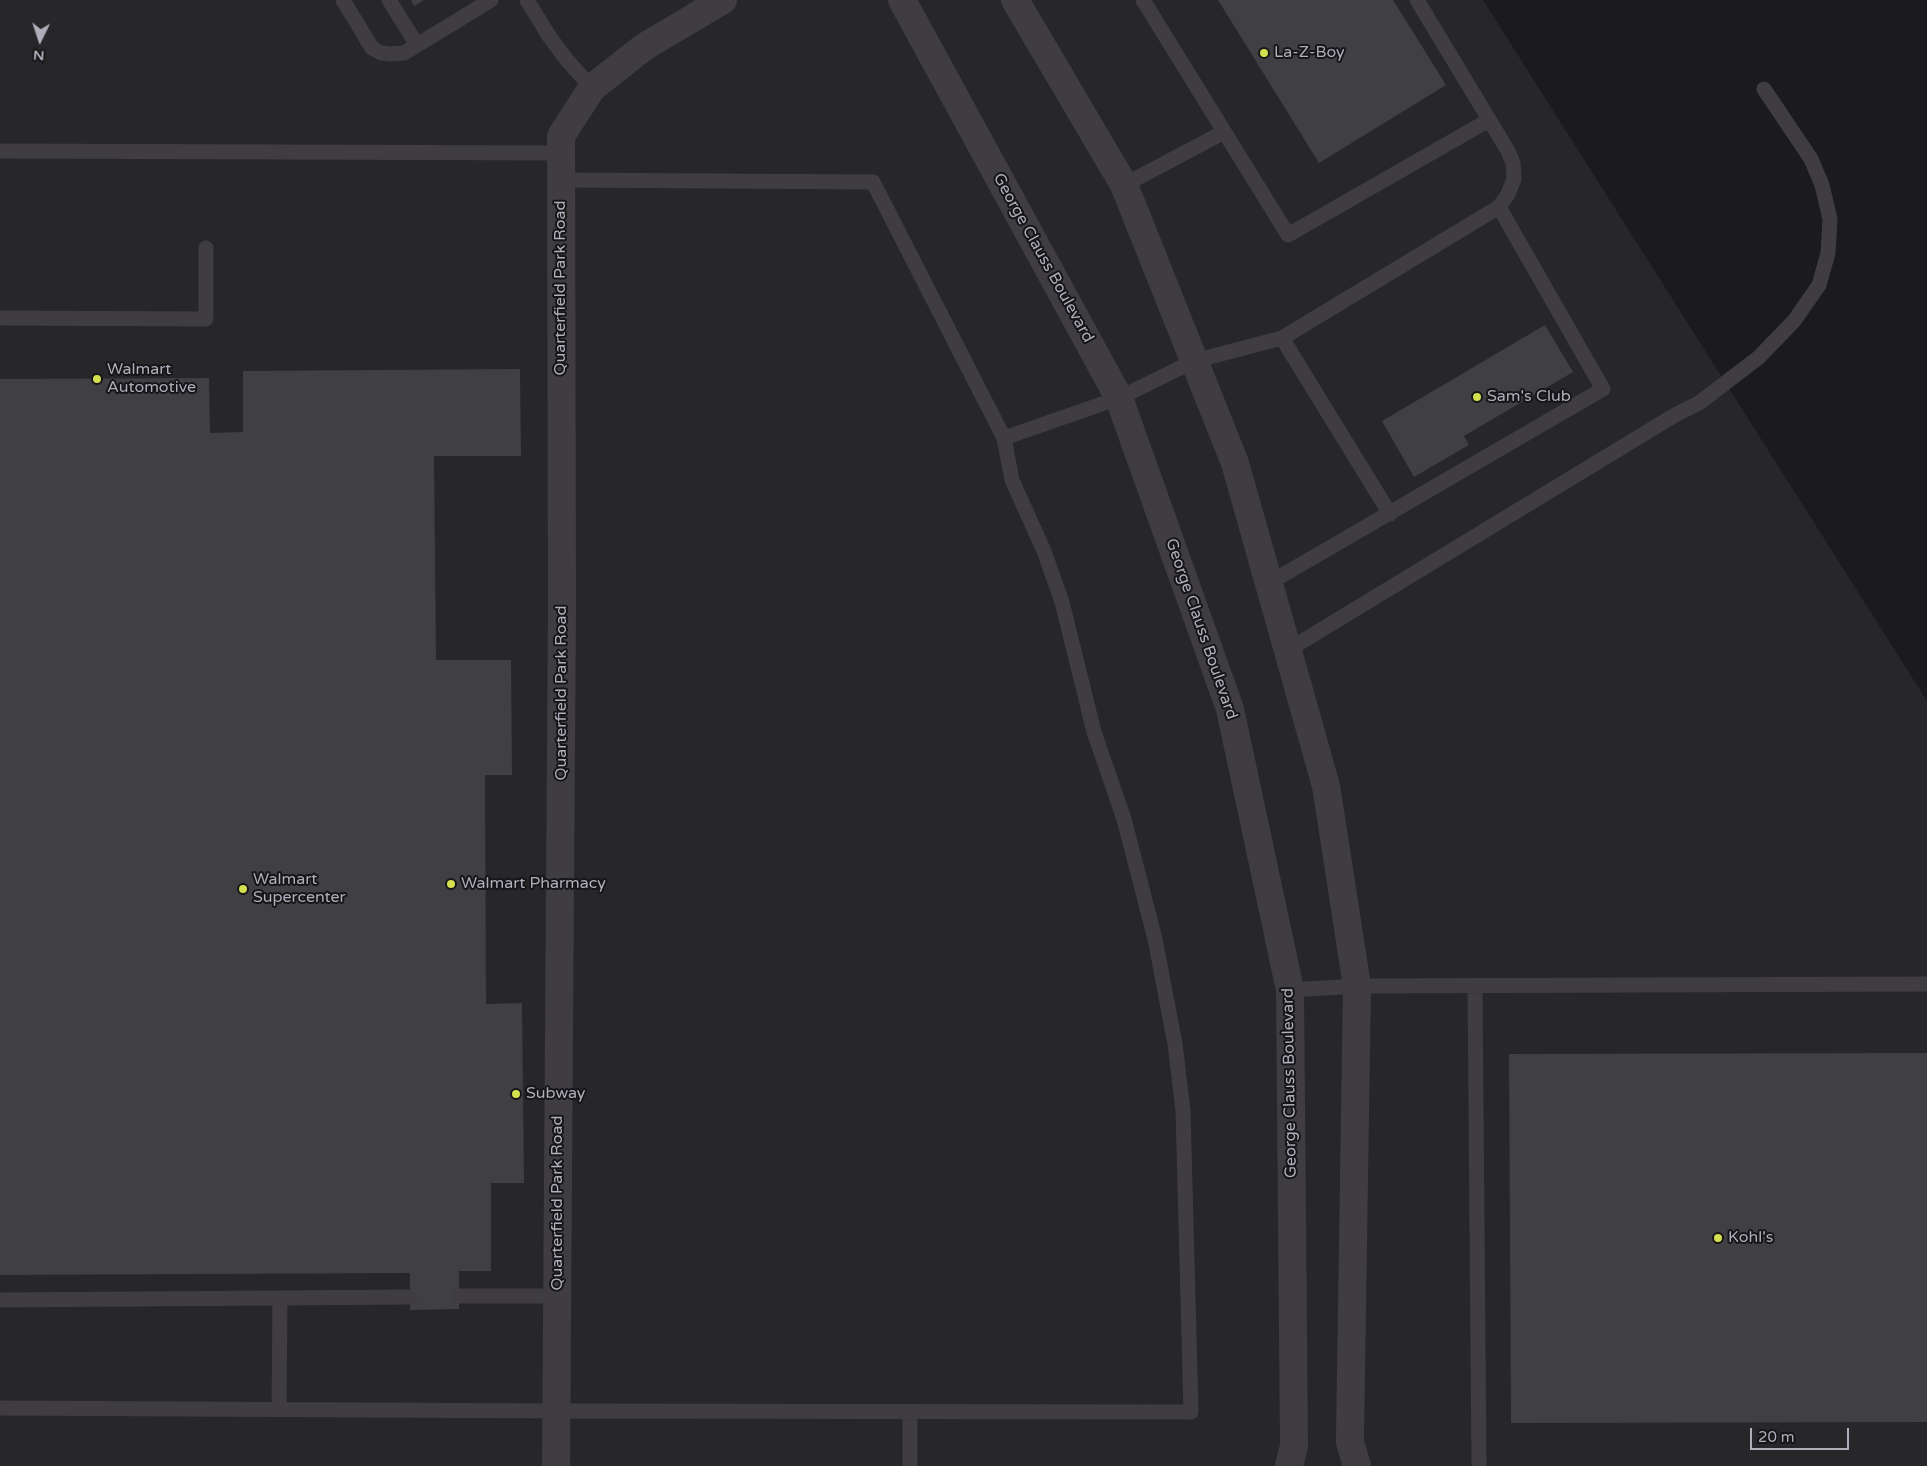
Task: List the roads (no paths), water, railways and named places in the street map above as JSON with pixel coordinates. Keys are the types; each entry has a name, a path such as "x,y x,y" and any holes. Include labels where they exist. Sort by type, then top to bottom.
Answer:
{"street":[{"name":"Quarterfield Park Road","path":"556,1466 562,623 561,136 592,88 644,47 723,0"},
{"name":"George Clauss Boulevard","path":"902,0 1119,398 1230,709 1290,990 1294,1446 1289,1466"},
{"path":"1015,0 1124,185 1235,463 1326,786 1358,986 1350,1436 1357,1466"}],"lane":[{"path":"343,0 372,48 381,53 392,54 404,52 417,45 492,0"},
{"path":"389,0 417,45"},
{"path":"527,0 566,60 592,88"},
{"path":"1143,0 1288,235 1490,120"},
{"path":"1004,438 1119,398 1194,361 1282,338 1499,207 1508,194 1514,179 1514,163 1417,0"},
{"path":"1288,650 1675,415 1699,403 1758,358 1794,321 1819,284 1828,253 1830,219 1822,185 1811,159 1764,89"},
{"path":"1124,185 1224,132"},
{"path":"0,150 561,166 873,182 1004,438 1012,480 1044,551 1062,602 1094,732 1124,820 1155,939 1175,1044 1183,1110 1191,1412 0,1408"},
{"path":"1269,583 1603,389 1499,207"},
{"path":"0,318 206,319 206,248"},
{"path":"1282,338 1390,514"},
{"path":"1290,990 1358,986 1927,984"},
{"path":"1475,986 1479,1466"},
{"path":"459,1296 558,1296"},
{"path":"0,1300 410,1297"},
{"path":"279,1409 280,1298"},
{"path":"910,1412 910,1466"}],"place":[{"name":"La-Z-Boy","path":"1264,53"},
{"name":"Walmart Automotive","path":"97,379"},
{"name":"Sam's Club","path":"1477,397"},
{"name":"Walmart Pharmacy","path":"451,884"},
{"name":"Walmart Supercenter","path":"243,889"},
{"name":"Subway","path":"516,1094"},
{"name":"Kohl's","path":"1718,1238"}]}
